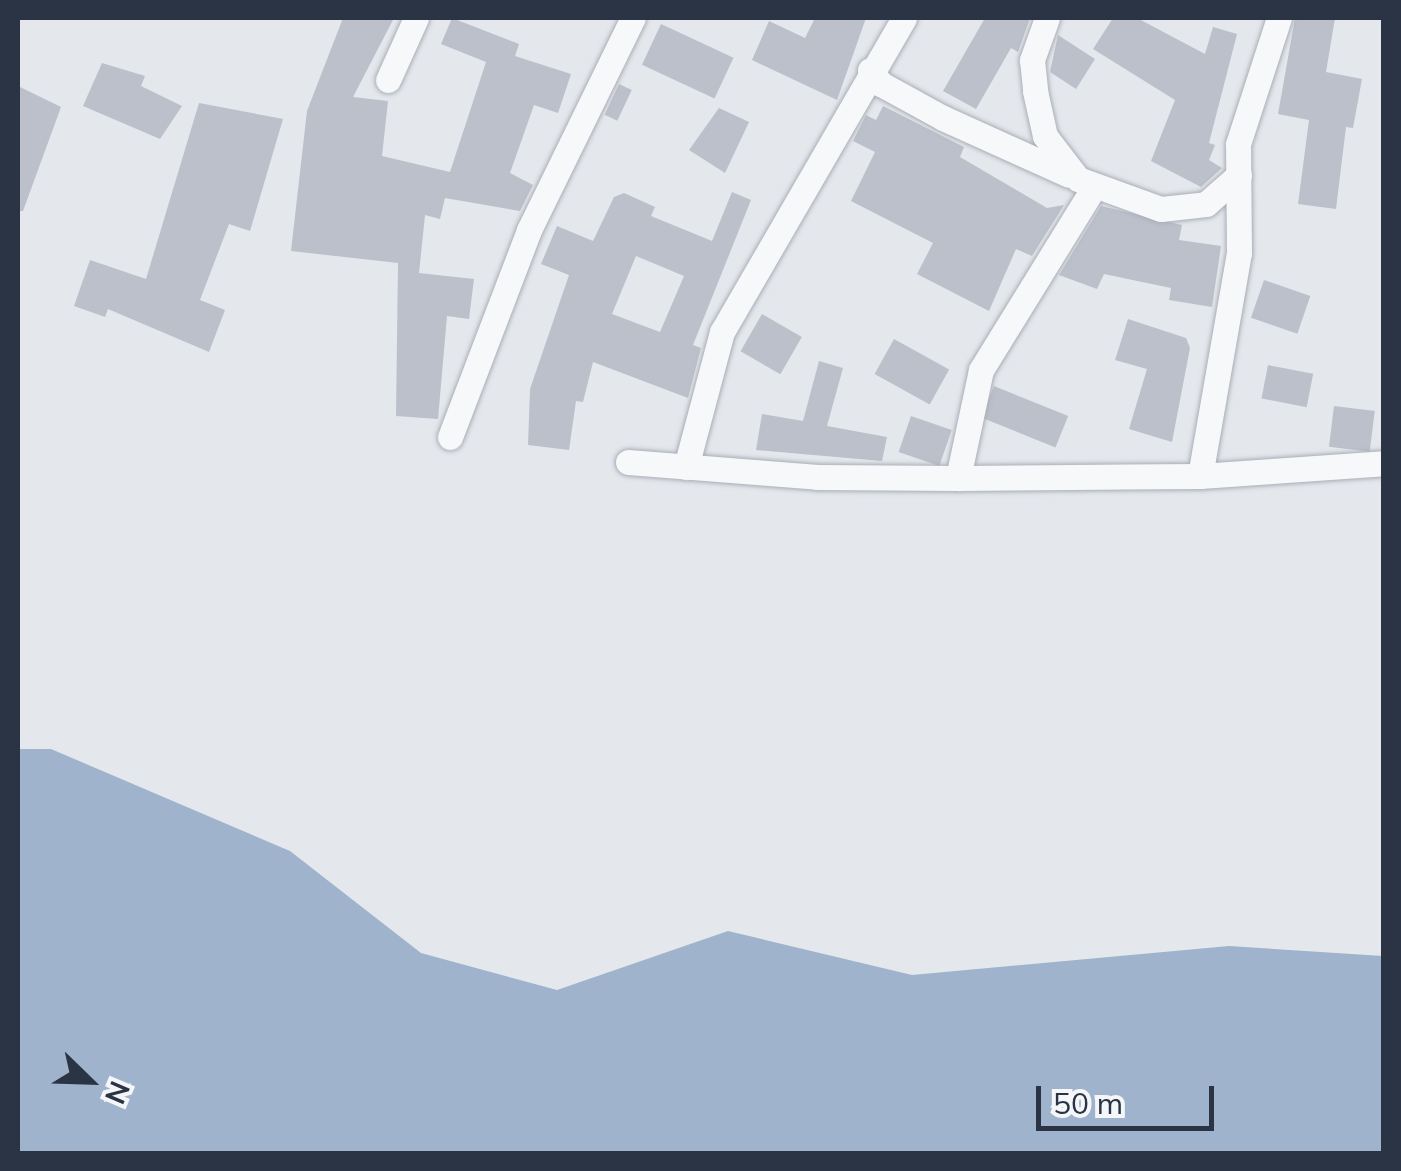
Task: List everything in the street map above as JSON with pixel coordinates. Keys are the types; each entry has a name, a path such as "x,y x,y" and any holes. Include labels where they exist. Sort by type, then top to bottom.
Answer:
{"street":[{"path":"388,80 416,18"},
{"path":"450,437 530,230 632,18"},
{"path":"686,467 722,332 870,70 904,18"},
{"path":"1047,18 1032,60 1045,136 1086,183"},
{"path":"1200,476 1231,318 1247,105 1279,18"},
{"path":"870,70 880,84 943,118 1086,183 1161,209 1196,208 1240,175"},
{"path":"958,478 981,370 1086,183"},
{"path":"628,462 958,478 1200,476 1384,462"}],"water":[{"path":"18,749 51,749 290,851 421,953 557,990 728,931 912,975 1229,946 1383,956 1383,1153 18,1153"}],"building":[{"path":"343,18 394,18 353,97 388,101 382,156 450,172 486,62 441,44 452,18 519,44 515,56 571,74 558,113 534,105 510,173 533,185 520,211 445,198 440,219 425,215 419,273 474,279 469,319 447,316 438,419 396,416 398,263 291,251 307,111"},
{"path":"815,18 866,18 837,100 752,60 769,21 805,38"},
{"path":"985,18 1030,18 1018,52 1011,48 976,109 943,91"},
{"path":"1113,18 1137,18 1205,54 1213,27 1237,34 1209,143 1215,145 1209,160 1222,168 1201,187 1151,161 1175,100 1093,49"},
{"path":"1295,18 1335,18 1326,72 1362,79 1353,128 1346,127 1336,209 1298,204 1309,120 1278,114"},
{"path":"661,24 734,58 714,99 642,65"},
{"path":"1058,35 1095,59 1076,89 1050,72"},
{"path":"102,63 145,76 141,86 182,106 160,139 83,106"},
{"path":"619,84 632,90 617,121 605,115"},
{"path":"18,86 61,107 23,211 18,211"},
{"path":"199,103 283,119 250,231 229,224 200,300 225,310 209,352 108,309 105,317 74,306 90,260 146,279"},
{"path":"883,106 964,147 960,157 1047,208 1064,205 1032,256 1016,249 989,311 917,274 933,243 851,201 875,152 853,141 866,115 876,120"},
{"path":"719,108 749,122 725,173 689,150"},
{"path":"732,192 751,200 693,345 701,348 688,398 593,362 583,402 576,401 569,450 528,445 530,389 569,275 541,264 557,226 593,241 614,197 624,193 655,207 651,216 712,241","holes":["636,256 684,276 660,332 612,314"]},
{"path":"1101,206 1182,225 1179,240 1221,246 1212,307 1169,300 1171,288 1104,274 1097,289 1059,275"},
{"path":"1264,280 1310,296 1297,334 1251,318"},
{"path":"762,314 802,337 780,374 740,351"},
{"path":"1128,319 1186,338 1190,348 1172,442 1129,429 1147,369 1115,360"},
{"path":"894,339 949,370 930,405 875,374"},
{"path":"819,361 843,368 827,426 887,437 882,461 756,450 762,414 803,421"},
{"path":"1268,365 1313,374 1307,407 1262,398"},
{"path":"994,386 1068,416 1055,447 981,418"},
{"path":"1334,406 1375,411 1370,452 1329,447"},
{"path":"911,416 952,430 939,466 899,452"}]}
